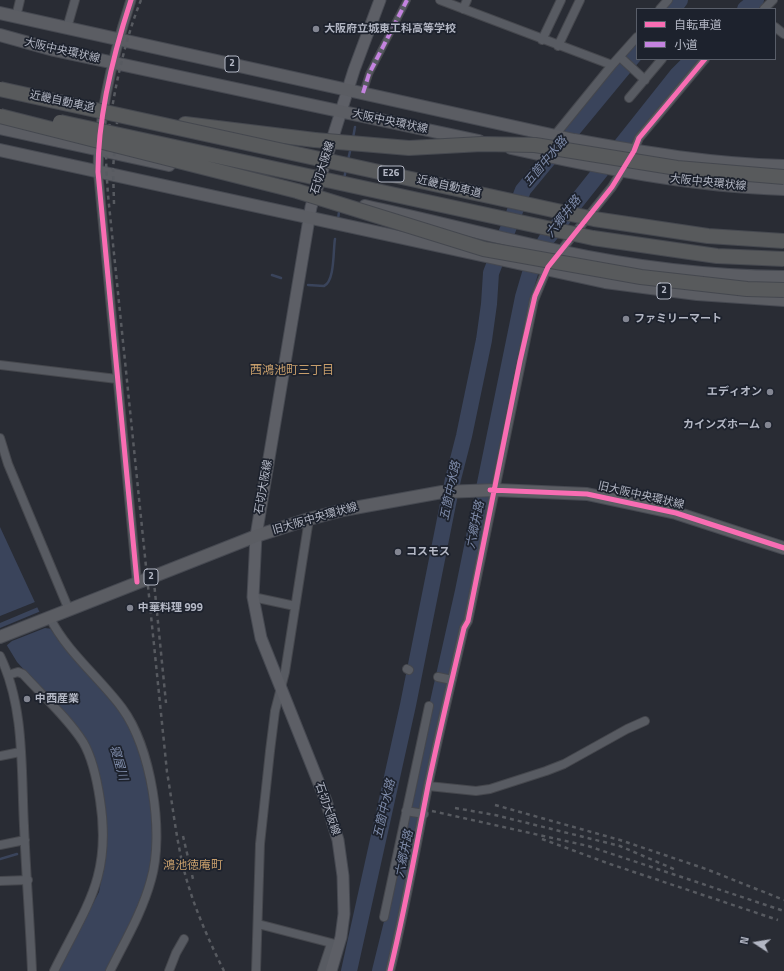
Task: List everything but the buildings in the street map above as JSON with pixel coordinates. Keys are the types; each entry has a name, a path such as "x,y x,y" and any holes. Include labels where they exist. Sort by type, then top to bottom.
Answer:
{"highway":[{"name":"近畿自動車道","path":"0,89 594,219 708,236 784,241"},
{"name":"近畿自動車道","path":"0,109 593,238 717,256 784,259"},
{"path":"0,116 297,191 484,249 640,277 747,289 784,290"},
{"path":"131,117 307,140 386,147 432,148 495,144 535,145 671,167 784,177"}],"main road":[{"name":"石切大阪線","path":"331,971 335,944 344,922 344,900 338,840 326,800 280,689 260,632 252,597 256,536 309,218 314,195 347,90 380,0"},
{"name":"2","path":"0,13 574,140 631,151 730,163 784,166"},
{"name":"大阪中央環状線","path":"0,36 559,159 695,182 784,189"},
{"name":"2","path":"0,128 292,192 314,195 413,216 533,246 620,262 690,271 750,277 784,277"},
{"name":"2","path":"0,150 542,270 611,283 665,291 784,300"},
{"name":"旧大阪中央環状線","path":"0,637 256,536 350,508 442,492 493,490 588,494 676,513 784,548"}],"street":[{"path":"16,17 20,0"},
{"path":"67,28 75,0"},
{"path":"131,0 118,39 113,62 98,150 98,172 137,582"},
{"path":"363,93 369,74 407,0"},
{"path":"440,0 542,40 612,65"},
{"path":"463,9 467,0"},
{"path":"542,40 561,0"},
{"path":"558,46 580,0"},
{"path":"661,8 668,0"},
{"path":"765,8 773,0"},
{"path":"776,28 784,34"},
{"path":"556,136 612,65 622,59 636,38"},
{"path":"622,59 644,80"},
{"path":"629,98 661,60"},
{"path":"390,971 451,679 464,628 468,621 493,490 534,300 542,270 555,250 612,187 618,170 639,138 704,60"},
{"path":"0,365 117,379"},
{"path":"0,438 8,464 69,610"},
{"path":"256,971 264,800 275,711 285,672 309,519"},
{"path":"252,597 295,606"},
{"path":"48,618 60,635 108,690 125,713 140,743 151,785 156,841 155,867 136,922 113,970"},
{"path":"0,656 8,675 16,714 20,752 32,971"},
{"path":"8,675 18,672 23,674 79,736 92,762 99,790 104,834 103,854 99,877 88,906 54,971"},
{"path":"438,677 451,679"},
{"path":"384,917 430,706"},
{"path":"428,786 474,791 490,789 558,766 627,728 645,721"},
{"path":"0,756 20,752"},
{"path":"407,811 422,814"},
{"path":"0,845 25,840"},
{"path":"0,881 28,880"},
{"path":"258,924 335,944 322,971"},
{"path":"169,971 184,938"}],"water":[{"name":"寝屋川","path":"0,527 39,611 52,631 125,718 141,753 151,806 153,858 140,904 107,971 58,971 99,892 106,855 106,814 100,780 67,717 17,662 0,634"}],"pier":[{"path":"35,602 38,607 0,623 0,616"},
{"path":"41,611 53,629 45,628 12,641 6,646 0,637 0,628"}],"waterway":[{"name":"五箇中水路","path":"674,8 680,0"},
{"name":"六郷井路","path":"746,8 756,0"},
{"name":"五箇中水路","path":"349,971 408,705 453,479 464,436 484,340 489,304 491,273 523,190 636,53"},
{"name":"六郷井路","path":"380,971 396,906 419,787 463,591 523,297 533,263 546,240 677,75 692,60"},
{"path":"353,138 355,127"},
{"path":"348,160 351,147"},
{"path":"344,179 346,169"},
{"path":"338,219 339,212"},
{"path":"308,285 324,286 328,283 332,272 335,239"},
{"path":"272,275 281,278"},
{"path":"0,859 17,854"}],"railway":[{"path":"141,0 124,52 112,107 106,149 108,195 167,772 184,872 193,901 224,971"},
{"path":"114,204 113,168 118,112"},
{"path":"153,572 166,703"},
{"path":"495,805 620,840 706,869 784,900"},
{"path":"455,808 495,815 620,846 676,870"},
{"path":"432,811 588,846 784,911"},
{"path":"183,836 193,879"},
{"path":"542,839 610,864 778,920"}],"marked path":[{"path":"363,93 369,74 407,0"}],"cycle path":[{"path":"131,0 118,42 108,85 101,128 98,172 137,582"},
{"path":"390,971 428,786 464,628 468,621 520,361 535,296 548,267 612,187 634,151 639,138 704,60"},
{"path":"490,490 587,494 676,513 784,548"}],"place":[{"name":"大阪府立城東工科高等学校","path":"316,29"},
{"name":"ファミリーマート","path":"626,319"},
{"name":"エディオン","path":"770,392"},
{"name":"カインズホーム","path":"768,425"},
{"name":"コスモス","path":"398,552"},
{"name":"中華料理 999","path":"130,608"},
{"name":"中西産業","path":"27,699"}],"district":[{"name":"西鴻池町三丁目","path":"292,371"},
{"name":"鴻池徳庵町","path":"193,866"}]}
